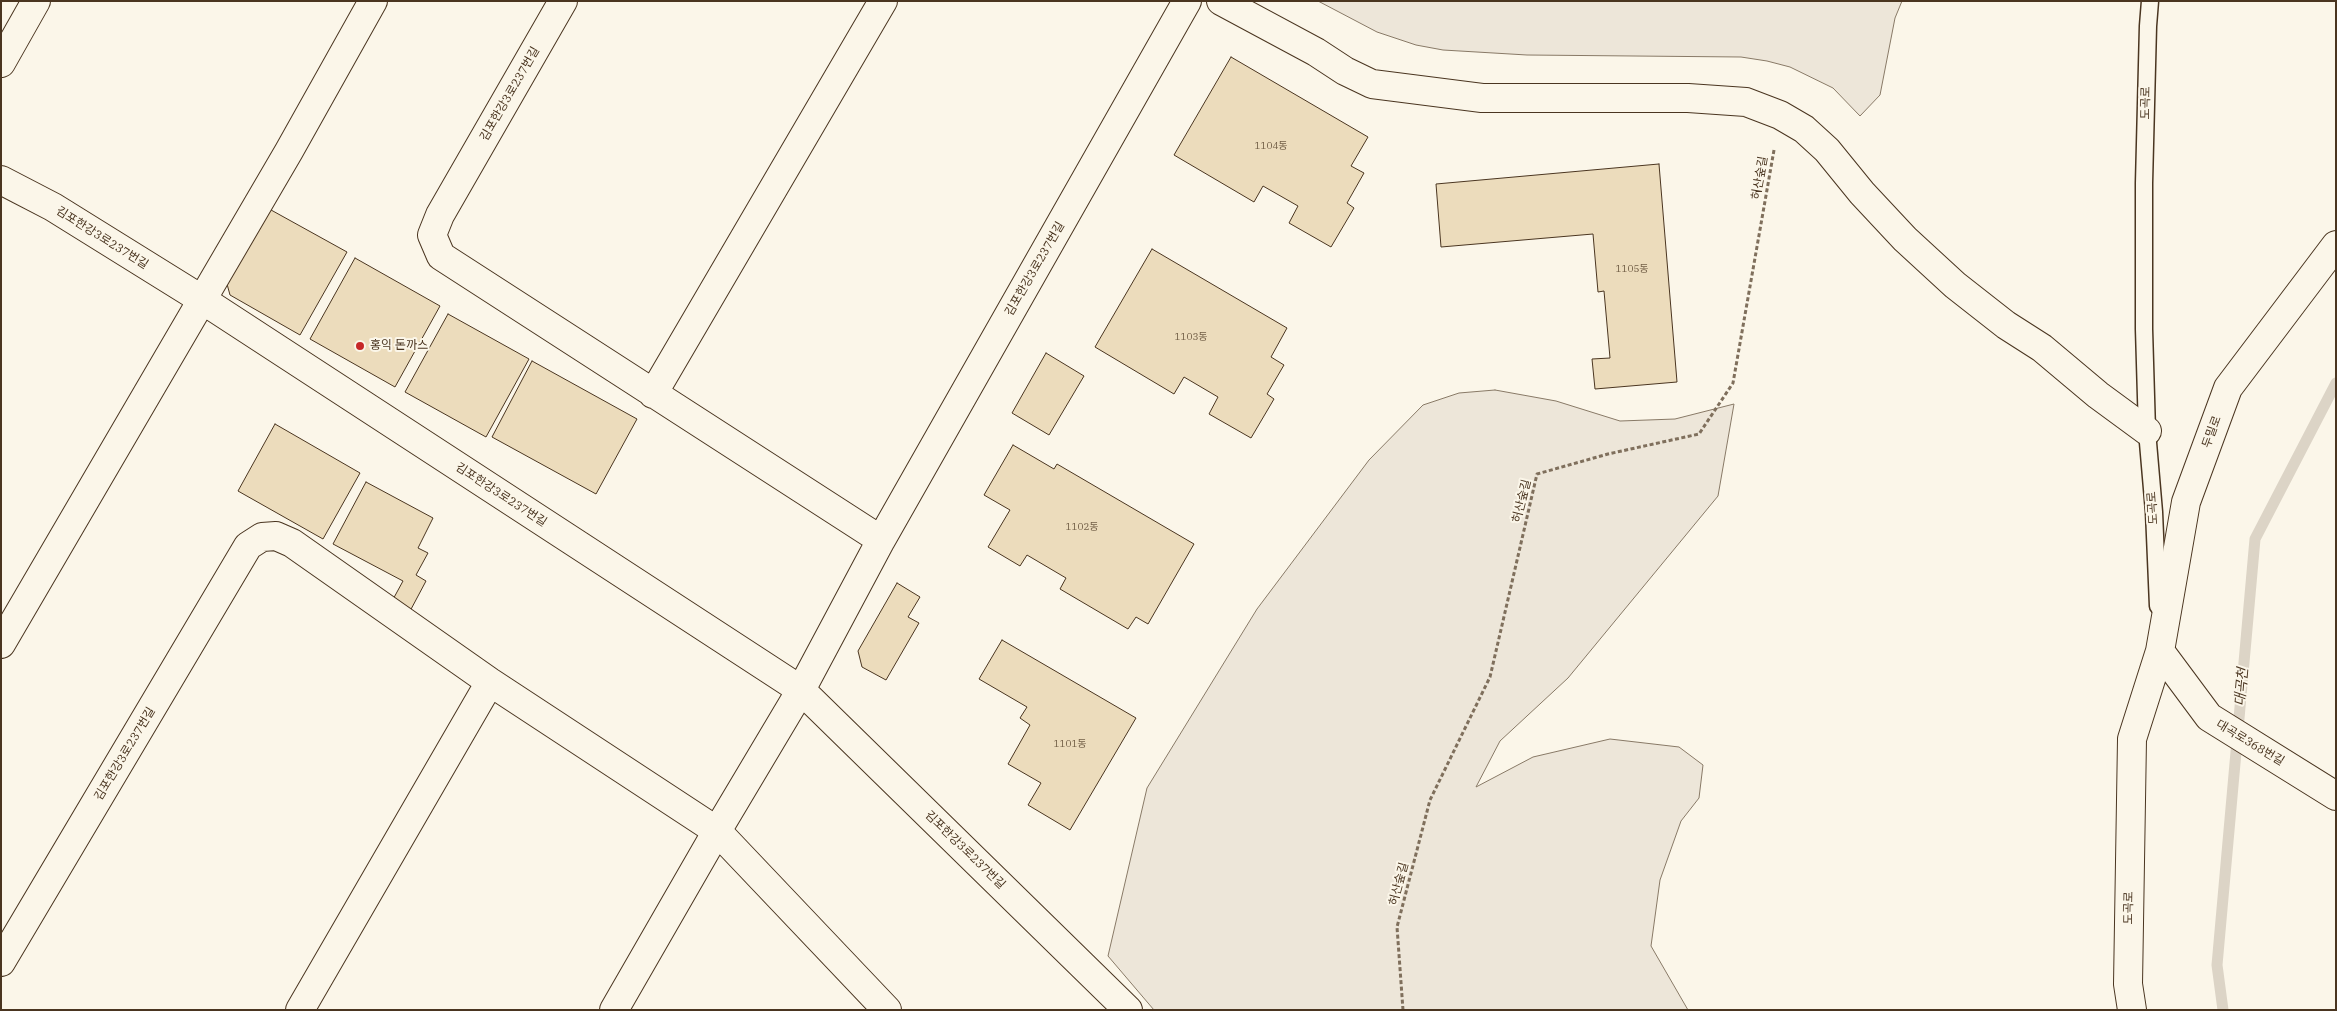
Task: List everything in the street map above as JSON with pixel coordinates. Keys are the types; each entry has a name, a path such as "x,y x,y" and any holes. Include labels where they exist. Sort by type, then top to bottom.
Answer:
{"street":[{"path":"1,63 36,1"},
{"path":"1,644 289,151 373,1"},
{"name":"김포한강3로237번길","path":"563,1 440,215 432,235 441,256 881,540"},
{"path":"653,394 883,1"},
{"path":"1221,1 1372,84 1482,98 1688,98 1746,102 1780,115 1804,129 1827,150 1862,193 1905,239 1955,285 2006,325 2042,348 2098,395 2146,431"},
{"name":"김포한강3로237번길","path":"614,1010 717,831 802,690 881,540 1185,2"},
{"name":"김포한강3로237번길","path":"1,180 53,207 201,299 802,690 1128,1010"},
{"name":"두밀로","path":"2160,651 2186,502 2228,388 2336,245"},
{"name":"김포한강3로237번길","path":"1,962 248,546 262,537 276,536 292,543 490,682"},
{"name":"대곡로368번길","path":"2160,651 2209,717 2336,796"},
{"name":"도곡로","path":"2132,1010 2128,984 2132,739 2160,651"},
{"path":"300,1010 490,682 717,831 887,1010"}],"lane":[{"name":"도곡로","path":"2150,1 2144,183 2144,329 2146,431 2154,512 2160,651"}],"path":[{"name":"허산숲길","path":"1403,1010 1397,927 1430,800 1490,677 1537,474 1608,454 1699,434 1733,383 1780,115"}],"shaded area":[{"path":"1318,1 1902,1 1895,18 1880,95 1860,116 1833,88 1790,67 1767,61 1741,57 1527,55 1443,50 1416,45 1377,32"},
{"path":"1495,390 1556,401 1620,421 1675,419 1734,404 1718,496 1568,678 1500,741 1476,787 1533,757 1610,739 1679,747 1703,765 1699,798 1681,821 1660,880 1651,946 1688,1010 1154,1010 1108,956 1147,788 1257,609 1369,460 1423,405 1459,393"}],"building":[{"path":"1231,57 1368,137 1351,166 1364,173 1347,203 1354,208 1331,247 1289,223 1298,206 1263,186 1254,202 1174,155"},
{"path":"1659,164 1677,382 1595,389 1592,359 1610,358 1604,291 1598,292 1593,234 1441,247 1436,184"},
{"path":"262,205 347,252 300,335 230,295 224,273"},
{"path":"1152,249 1287,328 1271,357 1284,365 1267,394 1274,399 1251,438 1209,414 1218,397 1184,377 1174,394 1095,347"},
{"path":"355,258 440,306 395,387 310,339"},
{"path":"448,314 529,359 486,437 405,392"},
{"path":"1046,353 1084,376 1049,435 1012,413"},
{"path":"532,361 637,419 596,494 492,437"},
{"path":"275,424 360,473 323,539 238,491"},
{"path":"1013,445 1054,469 1057,464 1194,544 1148,624 1136,617 1128,629 1060,589 1066,578 1027,555 1020,566 988,547 1010,510 984,495"},
{"path":"366,482 433,518 418,548 428,553 416,575 426,581 409,613 391,603 403,581 333,544"},
{"path":"897,583 920,597 908,617 919,623 886,680 862,667 858,651"},
{"path":"1002,640 1136,718 1070,830 1028,805 1041,783 1008,764 1030,725 1020,718 1027,707 979,679"}],"waterway":[{"name":"대곡천","path":"2223,1010 2217,965 2255,539 2336,383"}],"place":[{"name":"홍익 돈까스","path":"360,346"}]}
